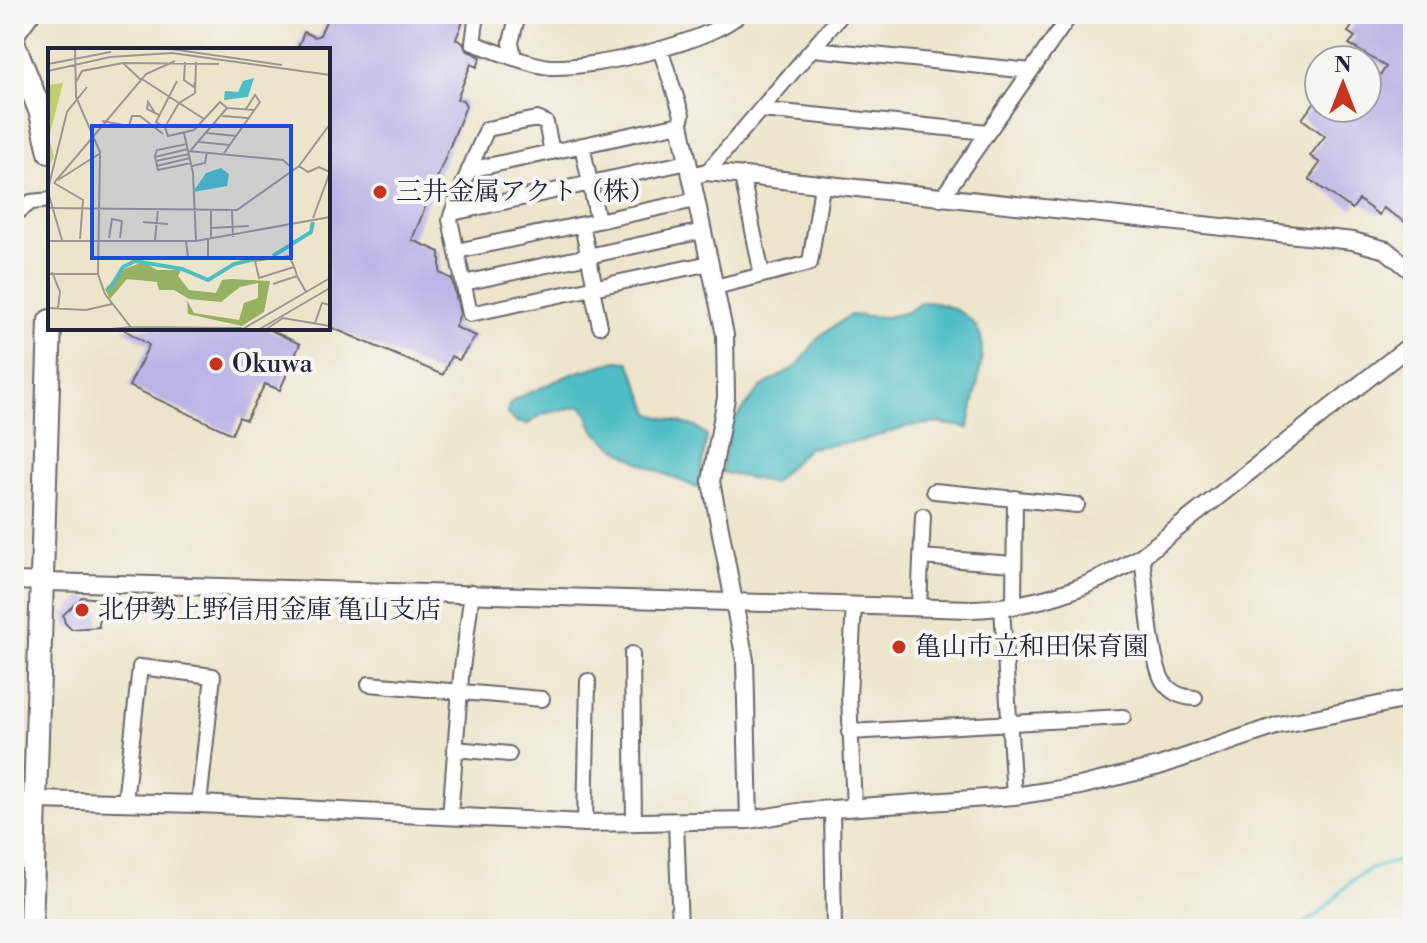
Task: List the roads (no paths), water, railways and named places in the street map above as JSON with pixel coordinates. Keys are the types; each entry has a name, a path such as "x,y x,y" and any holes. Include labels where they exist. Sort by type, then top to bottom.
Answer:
{"highway":[{"path":"14,42 41,113 48,143"},
{"path":"31,929 24,801 43,582 50,330"}],"street":[{"path":"14,42 32,14"},
{"path":"477,14 473,43 514,58 558,67 660,49 728,25 740,14"},
{"path":"514,58 511,42 518,14"},
{"path":"695,170 761,110 842,14"},
{"path":"941,199 1071,14"},
{"path":"660,49 682,115 680,124 695,170 696,200 725,335 726,398 711,481 745,660 749,820"},
{"path":"814,49 1031,71"},
{"path":"761,110 988,132"},
{"path":"552,152 546,123 537,119 487,129 452,213 470,314 710,263"},
{"path":"469,170 680,124"},
{"path":"582,145 598,221"},
{"path":"452,213 590,184 695,170 941,199 1353,241 1386,250 1413,272"},
{"path":"742,176 762,275"},
{"path":"715,287 810,263 822,186"},
{"path":"14,215 31,202 48,200"},
{"path":"457,251 696,200"},
{"path":"582,225 600,326"},
{"path":"464,283 703,231"},
{"path":"14,581 1008,607 1068,593 1142,556 1413,343"},
{"path":"934,491 1077,505"},
{"path":"1014,796 1009,722 1008,607 1015,498"},
{"path":"919,607 923,516"},
{"path":"1142,556 1158,668 1169,689 1182,697 1195,698"},
{"path":"921,557 1013,564"},
{"path":"450,817 472,592"},
{"path":"854,605 849,732 854,807"},
{"path":"632,654 634,823"},
{"path":"125,802 140,667 213,676 199,804"},
{"path":"585,823 588,681"},
{"path":"369,684 542,699"},
{"path":"24,801 199,804 585,823 749,820 804,811 1014,796 1093,783 1159,766 1279,725 1413,698"},
{"path":"849,732 1123,717"},
{"path":"455,749 509,754"},
{"path":"832,811 834,929"},
{"path":"676,822 680,929"}],"water":[{"path":"922,302 942,305 961,313 976,326 980,335 981,365 969,428 937,423 909,426 861,441 808,448 773,483 721,472 731,425 761,387 797,366 820,336 850,315 886,317 907,312"},
{"path":"617,361 629,362 651,414 696,427 707,436 698,488 644,465 607,442 596,432 580,406 543,414 528,424 516,422 507,414 509,405 515,399 574,373"}],"waterway":[{"path":"1295,929 1313,918 1357,877 1389,863 1413,860"}],"place":[{"name":"三井金属アクト（株）","path":"380,192"},
{"name":"Okuwa","path":"216,364"},
{"name":"北伊勢上野信用金庫 亀山支店","path":"82,610"},
{"name":"亀山市立和田保育園","path":"899,647"}]}
